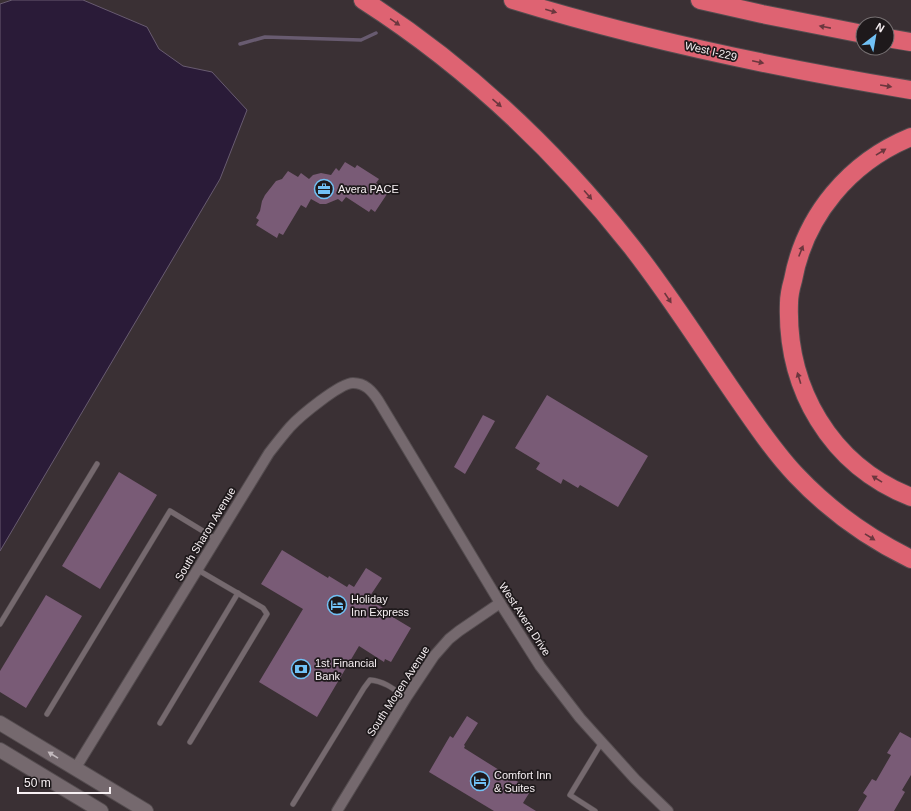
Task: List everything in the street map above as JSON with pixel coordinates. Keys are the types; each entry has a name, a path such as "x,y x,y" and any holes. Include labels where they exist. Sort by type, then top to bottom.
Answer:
{"highway":[{"path":"363,0 409,31 459,70 507,112 557,160 597,205 632,248 746,410 795,475 838,515 891,550 911,559"},
{"name":"West I-229","path":"513,0 629,32 703,50 857,81 911,90"},
{"path":"700,0 793,21 855,33"},
{"path":"895,39 911,42"},
{"path":"911,138 896,143 861,165 834,192 811,225 796,262 788,302 790,342 800,381 817,419 836,445 864,470 897,491 911,497"}],"street":[{"name":"South Sharon Avenue","path":"75,769 269,453 291,425 318,403 345,385 353,383 362,385 370,390 378,400 389,420"},
{"name":"West Avera Drive","path":"389,420 540,666 580,718 635,779 668,811"},
{"name":"South Mogen Avenue","path":"337,811 406,698 434,656 449,639 500,603"},
{"path":"0,723 146,811"},
{"path":"0,750 101,811"}],"lane":[{"path":"0,624 97,464"},
{"path":"47,714 170,511 216,539"},
{"path":"190,742 267,614 263,608 198,570"},
{"path":"160,723 238,593"},
{"path":"293,804 370,680 378,680 386,684 406,698"},
{"path":"595,811 570,795 602,742"}],"shaded area":[{"path":"12,0 83,0 147,27 159,49 183,66 212,72 247,110 220,179 0,551 0,4"}],"building":[{"path":"345,162 355,168 357,165 379,179 376,183 385,189 383,192 387,194 375,212 371,209 369,212 346,197 342,202 338,199 326,204 320,204 311,199 306,208 301,205 283,235 279,233 277,238 256,225 259,220 256,218 265,195 276,181 282,179 288,171 298,177 301,173 309,179 313,175 321,173 331,175 336,168 339,171"},
{"path":"547,395 648,456 618,507 580,485 578,488 563,479 561,484 536,469 540,463 515,448"},
{"path":"483,415 495,421 465,474 454,467"},
{"path":"119,472 157,495 100,589 62,566"},
{"path":"282,550 328,578 329,576 347,587 349,584 354,587 366,568 382,578 368,599 388,611 386,613 411,628 391,662 385,659 384,662 359,646 317,717 259,682 303,609 261,584"},
{"path":"46,595 82,616 26,708 0,692 0,671"},
{"name":"Comfort Inn & Suites","path":"467,716 478,723 464,745 464,748 531,790 523,803 536,811 494,811 429,772 450,736 453,738"},
{"path":"900,732 911,738 911,775 902,790 905,792 894,811 858,811 867,796 863,793 872,779 876,781 891,755 887,753"}],"waterway":[{"path":"240,44 265,37 361,40 376,33"}],"place":[{"name":"Avera PACE","path":"324,189"},
{"name":"Holiday Inn Express","path":"337,605"},
{"name":"1st Financial Bank","path":"301,669"},
{"name":"Comfort Inn & Suites","path":"480,781"}]}
